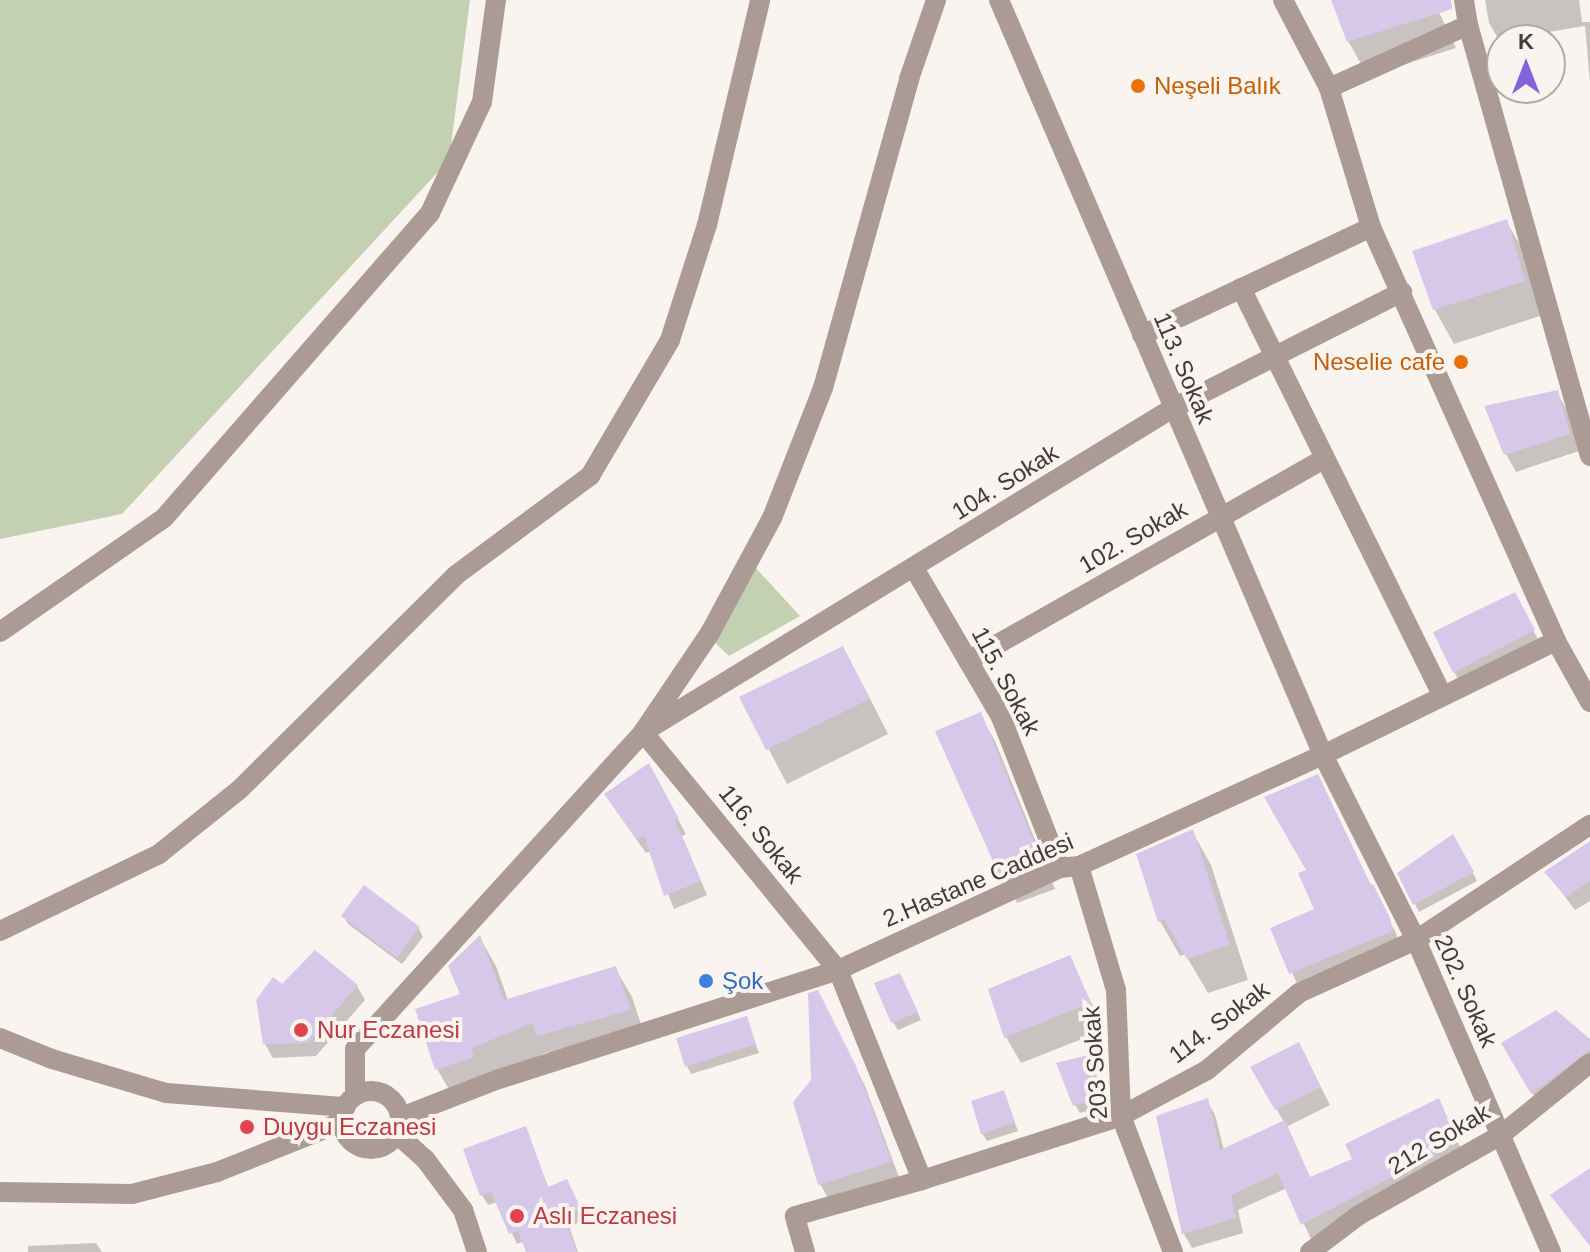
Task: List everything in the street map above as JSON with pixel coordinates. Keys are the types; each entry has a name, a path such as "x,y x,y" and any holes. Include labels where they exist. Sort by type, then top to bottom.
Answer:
{"street":[{"path":"0,632 164,518 430,213 482,102 496,0"},
{"path":"0,931 159,854 239,790 456,575 590,476 670,340 707,225 760,0"},
{"path":"399,1125 385,1146 366,1149 350,1140 347,1109 355,1049 643,732 710,633 777,503 823,388 909,79 936,0"},
{"name":"113. Sokak","path":"999,0 1323,755"},
{"path":"1283,0 1329,88 1371,227 1556,641 1590,702"},
{"path":"1464,0 1468,25 1590,456"},
{"path":"1329,88 1468,25"},
{"path":"1142,335 1371,227"},
{"path":"1241,288 1443,696"},
{"name":"104. Sokak","path":"643,732 1173,408 1402,292"},
{"name":"102. Sokak","path":"968,661 1324,459"},
{"name":"115. Sokak","path":"914,568 1001,717 1069,867"},
{"name":"2.Hastane Caddesi","path":"399,1125 496,1080 838,970 1323,755 1556,641"},
{"name":"116. Sokak","path":"643,732 838,970 922,1180"},
{"name":"202. Sokak","path":"1323,755 1416,940 1551,1252"},
{"name":"114. Sokak","path":"805,1252 795,1216 922,1180 1121,1116 1207,1070 1299,993 1416,940 1590,825"},
{"name":"203 Sokak","path":"1069,867 1116,990 1121,1116 1173,1252"},
{"path":"0,1038 52,1059 166,1093 347,1109"},
{"name":"212 Sokak","path":"1310,1252 1359,1215 1501,1135 1590,1063"},
{"path":"0,1192 132,1194 217,1172 347,1109 374,1091 392,1099 399,1125 463,1210 477,1252"}],"green space":[{"path":"0,0 470,0 449,160 122,514 0,539"},
{"path":"752,564 800,616 729,656 706,634"}],"building":[{"path":"1331,0 1451,0 1452,9 1347,42"},
{"path":"1507,219 1525,281 1433,310 1412,251"},
{"path":"1558,390 1570,434 1504,455 1484,406"},
{"path":"1515,592 1535,630 1453,673 1433,632"},
{"path":"843,646 870,699 766,750 739,697"},
{"path":"981,712 1042,862 1000,877 935,731"},
{"path":"649,763 679,819 675,821 701,881 664,896 644,836 637,840 604,794"},
{"path":"1318,774 1390,918 1393,931 1289,974 1270,928 1314,909 1298,873 1306,870 1264,797"},
{"path":"1193,829 1230,945 1187,959 1164,920 1158,922 1136,854"},
{"path":"1453,834 1474,872 1413,905 1397,873"},
{"path":"1590,841 1590,881 1566,897 1544,872"},
{"path":"364,885 420,927 397,958 341,916"},
{"path":"480,935 504,1000 616,966 631,1010 537,1036 533,1023 472,1048 474,1057 435,1070 415,1009 460,994 448,966"},
{"path":"315,950 358,985 308,1043 263,1044 256,1000 273,977 282,984"},
{"path":"1070,955 1091,1003 1004,1038 988,989"},
{"path":"900,973 918,1012 891,1023 874,983"},
{"path":"818,990 856,1066 892,1162 818,1185 793,1102 811,1080 808,993"},
{"path":"1556,1010 1590,1039 1590,1050 1531,1094 1501,1043"},
{"path":"747,1016 756,1044 685,1067 676,1038"},
{"path":"1299,1042 1321,1087 1275,1110 1250,1067"},
{"path":"1089,1055 1107,1096 1073,1106 1056,1063"},
{"path":"1004,1090 1015,1122 981,1134 971,1101"},
{"path":"1208,1098 1220,1150 1285,1120 1310,1177 1352,1159 1345,1144 1439,1098 1458,1142 1301,1225 1278,1173 1231,1195 1236,1218 1182,1234 1156,1116"},
{"path":"526,1126 548,1187 567,1179 581,1209 564,1215 577,1252 526,1252 518,1231 509,1234 491,1192 480,1196 463,1149"},
{"path":"1590,1168 1590,1246 1550,1195"}],"place":[{"name":"Neşeli Balık","path":"1138,86"},
{"name":"Neselie cafe","path":"1461,362"},
{"name":"Şok","path":"706,981"},
{"name":"Nur Eczanesi","path":"301,1030"},
{"name":"Duygu Eczanesi","path":"247,1127"},
{"name":"Aslı Eczanesi","path":"517,1216"}]}
